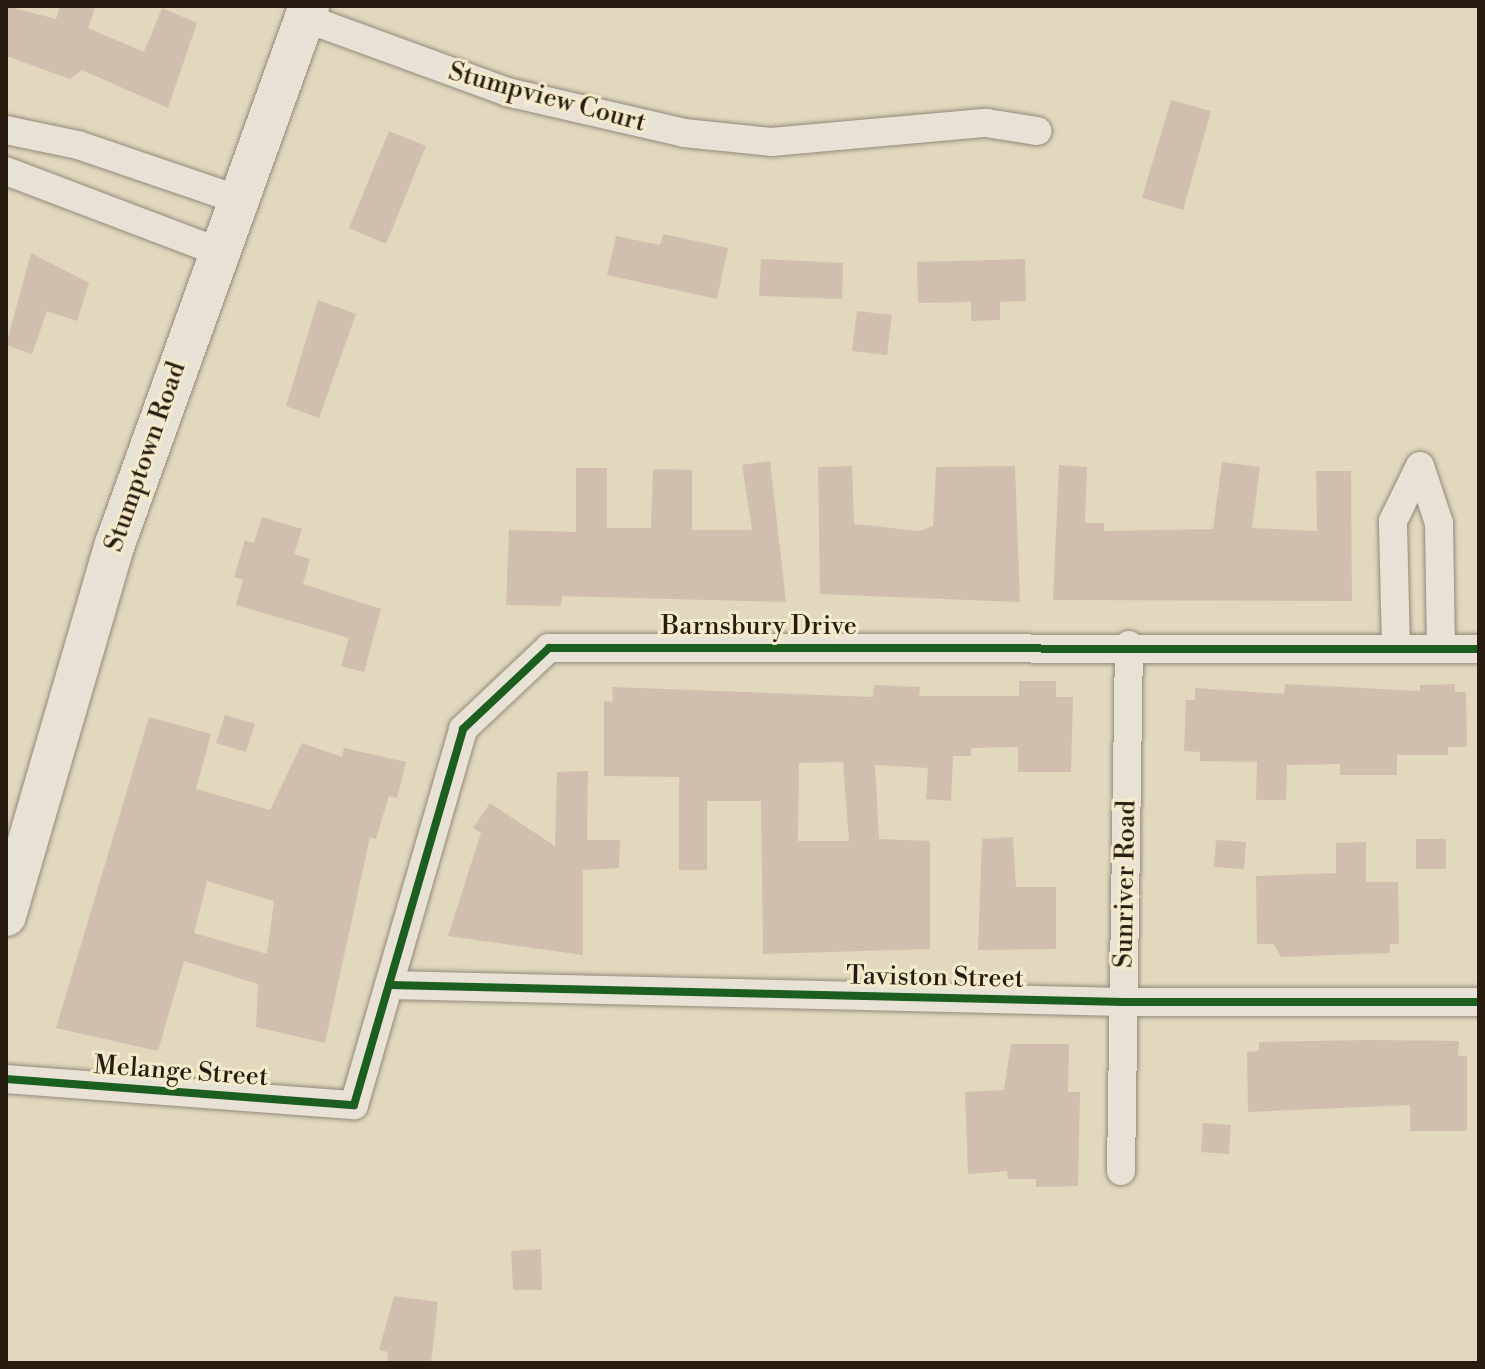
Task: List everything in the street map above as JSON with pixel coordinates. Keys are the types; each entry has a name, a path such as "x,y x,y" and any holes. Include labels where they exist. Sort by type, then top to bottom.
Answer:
{"street":[{"name":"Stumpview Court","path":"307,12 507,92 684,133 771,142 986,123 1037,131"},
{"name":"Stumptown Road","path":"6,916 115,544 217,251 307,12"},
{"path":"6,130 78,145 237,199"},
{"path":"6,171 217,251"},
{"path":"1396,648 1393,521 1420,466 1439,523 1441,648"},
{"name":"Barnsbury Drive","path":"354,1105 463,729 549,648 1129,645 1479,649"},
{"name":"Sunriver Road","path":"1121,1171 1129,645"},
{"name":"Taviston Street","path":"389,985 1124,1002 1479,1002"},
{"name":"Melange Street","path":"6,1079 354,1105"}],"building":[{"path":"6,6 56,19 60,6 96,6 88,28 144,52 162,8 197,23 168,108 82,70 70,79 6,56"},
{"path":"1171,100 1211,111 1183,210 1142,198"},
{"path":"389,131 426,146 386,244 349,228"},
{"path":"663,234 728,248 717,299 607,275 616,236 660,245"},
{"path":"31,253 89,283 77,321 47,311 32,354 6,345"},
{"path":"761,259 843,263 842,299 759,296"},
{"path":"1025,259 1026,301 1000,302 1000,320 971,321 971,302 918,303 917,262"},
{"path":"318,300 356,314 319,418 286,406"},
{"path":"857,311 892,315 887,355 852,351"},
{"path":"770,461 786,602 562,596 561,606 506,605 509,530 576,532 576,468 607,468 607,528 651,528 653,469 692,470 692,530 752,530 742,465"},
{"path":"1222,462 1260,467 1252,528 1317,531 1316,471 1351,471 1352,601 1053,600 1059,465 1087,467 1085,523 1104,523 1104,531 1213,529"},
{"path":"852,466 854,524 919,531 933,526 936,467 1015,466 1020,602 820,594 818,467"},
{"path":"262,517 302,529 294,554 310,559 303,584 381,609 364,672 341,666 349,638 236,605 243,580 234,577 245,540 254,543"},
{"path":"1019,681 1056,681 1056,697 1073,697 1071,772 1018,772 1018,747 971,748 971,756 953,756 951,801 926,799 928,768 875,765 879,839 930,841 930,949 763,954 761,801 707,801 707,870 679,870 679,777 604,776 604,701 613,702 612,687 873,697 874,685 920,687 919,696 1019,696","holes":["843,762 849,841 798,841 799,763"]},
{"path":"1285,684 1420,691 1420,685 1455,684 1455,692 1466,692 1467,747 1448,747 1448,755 1397,755 1397,775 1340,775 1340,764 1287,765 1286,800 1256,800 1257,762 1200,761 1200,752 1184,751 1186,700 1195,700 1195,688 1284,694"},
{"path":"225,715 255,724 246,752 216,743"},
{"path":"149,717 211,734 196,789 270,810 302,743 342,757 344,748 406,762 397,798 389,796 376,839 370,837 325,1043 256,1027 258,984 184,961 158,1051 56,1028","holes":["207,881 274,901 267,954 194,933"]},
{"path":"588,771 587,840 620,840 619,868 583,870 583,955 448,936 481,833 473,828 490,803 555,846 557,772"},
{"path":"1013,837 1016,887 1056,887 1056,949 978,950 982,839"},
{"path":"1416,839 1446,839 1446,869 1416,869"},
{"path":"1216,840 1246,842 1244,869 1214,867"},
{"path":"1366,842 1366,882 1398,882 1399,944 1390,944 1390,953 1281,957 1274,944 1257,944 1256,876 1336,873 1336,843"},
{"path":"1459,1041 1458,1056 1467,1056 1467,1131 1410,1131 1410,1105 1248,1112 1247,1052 1259,1051 1259,1042"},
{"path":"1011,1044 1069,1044 1068,1092 1080,1092 1078,1186 1036,1187 1036,1179 1008,1179 1007,1171 968,1174 965,1092 1004,1090"},
{"path":"1203,1123 1231,1125 1229,1154 1201,1152"},
{"path":"541,1249 542,1290 513,1290 511,1251"},
{"path":"394,1296 438,1302 431,1363 387,1363 388,1352 379,1350"}],"cycle path":[{"path":"6,1079 354,1105 463,729 549,648 1479,649"},
{"path":"389,985 1124,1002 1479,1002"}]}
